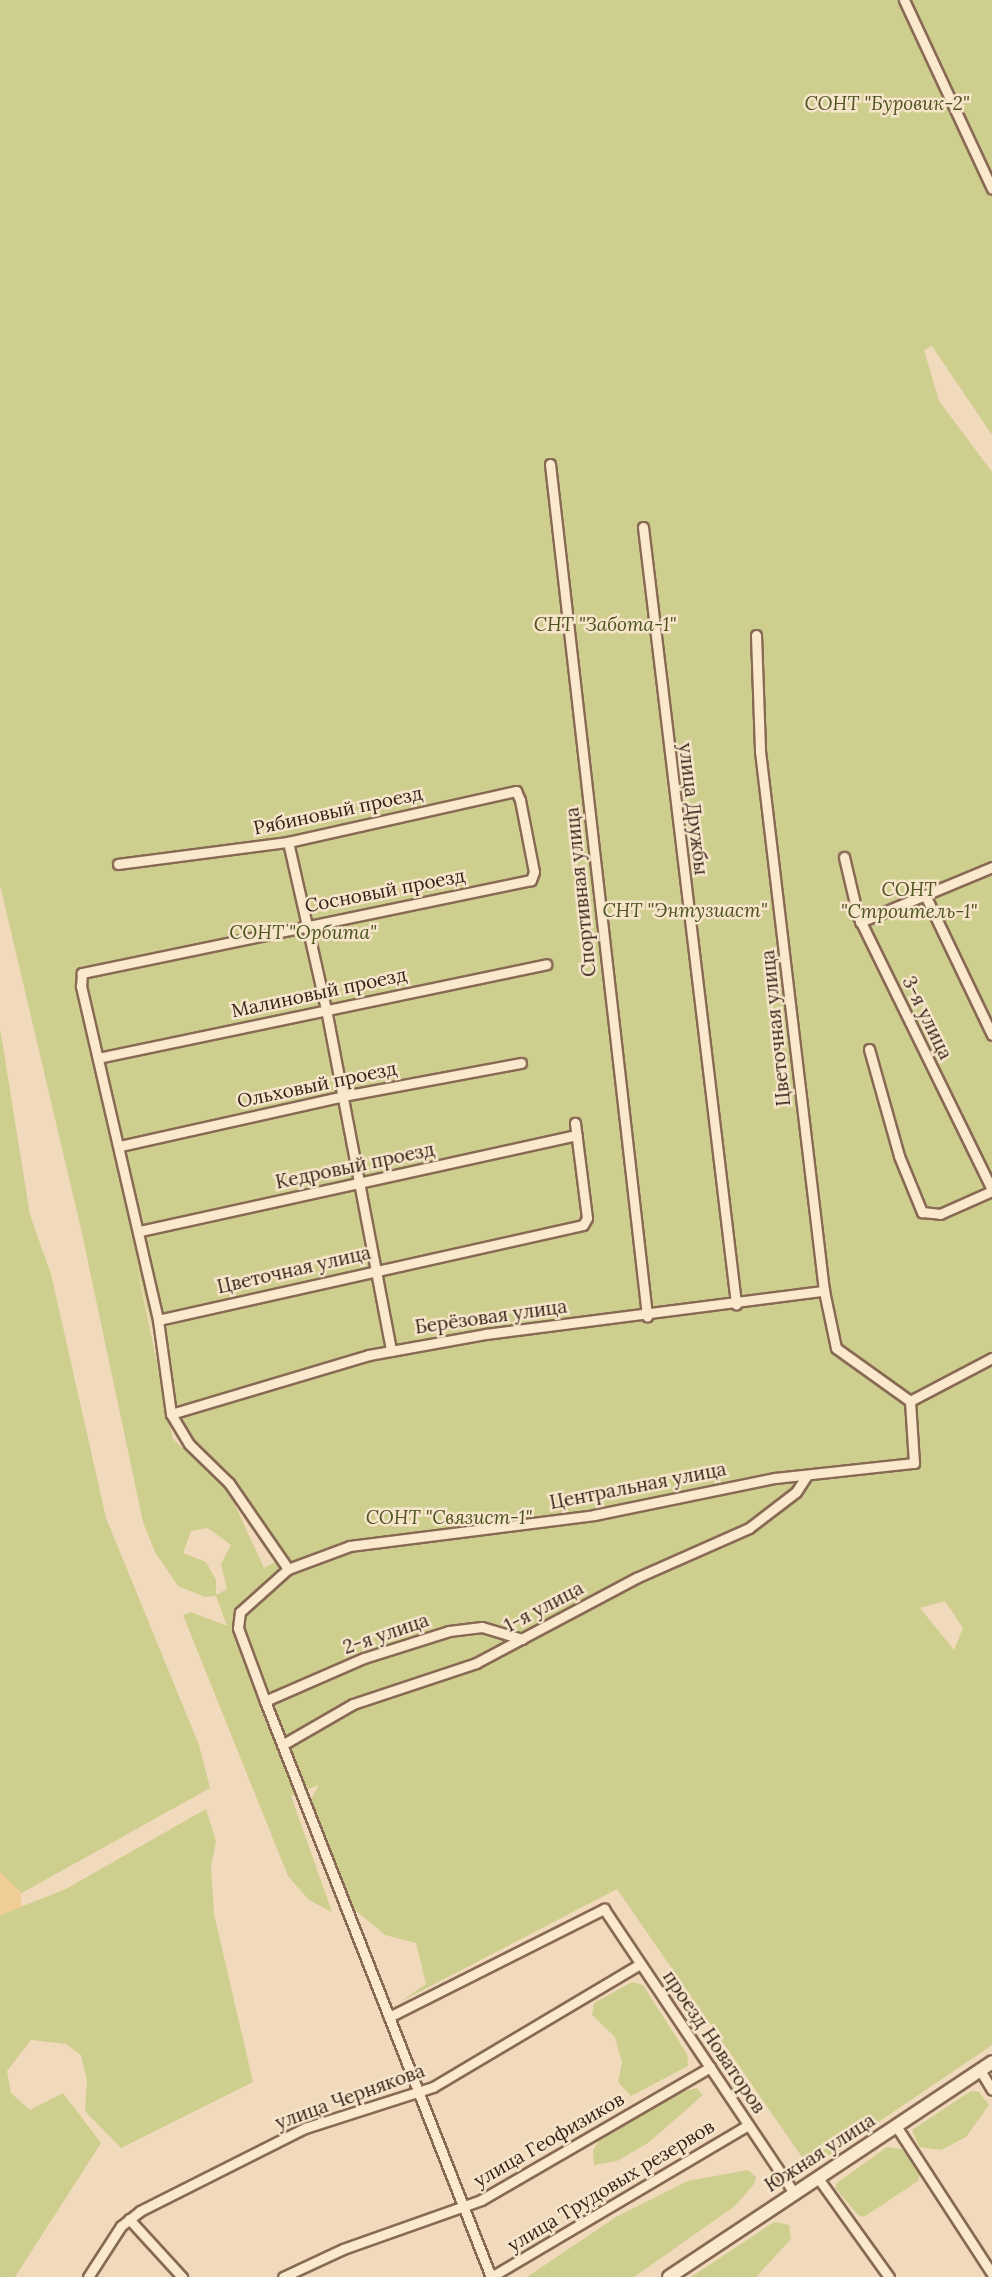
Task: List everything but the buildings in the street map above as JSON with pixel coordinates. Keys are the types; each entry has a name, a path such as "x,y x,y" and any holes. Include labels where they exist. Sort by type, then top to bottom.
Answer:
{"main road":[{"name":"Южная улица","path":"669,2277 992,2062"}],"street":[{"path":"904,0 992,189"},
{"name":"Спортивная улица","path":"550,464 647,1316"},
{"name":"улица Дружбы","path":"642,527 736,1304"},
{"name":"Цветочная улица","path":"756,635 760,751 824,1291 835,1348 910,1401"},
{"name":"Рябиновый проезд","path":"118,864 288,842 516,791 527,838"},
{"name":"Сосновый проезд","path":"98,1058 82,973 307,924 531,880 534,872 527,838"},
{"path":"288,842 326,1009 391,1351"},
{"name":"3-я улица","path":"844,857 860,922 992,1190 940,1214 922,1212 899,1156 869,1049"},
{"path":"860,922 991,870"},
{"path":"925,895 992,1035"},
{"name":"Малиновый проезд","path":"98,1058 546,964"},
{"path":"98,1058 140,1231 158,1320 171,1414 189,1444 229,1483 288,1569 244,1607 238,1618 265,1702 491,2277"},
{"name":"Ольховый проезд","path":"120,1146 343,1096 521,1063"},
{"name":"Цветочная улица","path":"158,1320 377,1268 583,1225 587,1218 575,1123"},
{"name":"Кедровый проезд","path":"140,1231 577,1135"},
{"name":"Берёзовая улица","path":"171,1414 391,1351 539,1326 647,1316 824,1291"},
{"path":"910,1401 992,1358"},
{"name":"Центральная улица","path":"288,1569 350,1546 594,1515 807,1475 914,1463 910,1401"},
{"name":"1-я улица","path":"282,1745 353,1704 453,1673 636,1578 757,1524 796,1492 807,1475"},
{"name":"2-я улица","path":"265,1702 364,1658 449,1632 482,1628 522,1639"},
{"name":"проезд Новаторов","path":"389,2017 604,1909 794,2193"},
{"name":"улица Чернякова","path":"88,2277 129,2218 305,2128 419,2093 640,1964"},
{"name":"улица Геофизиков","path":"283,2277 343,2249 463,2206 710,2067"},
{"path":"980,2070 992,2090"},
{"name":"улица Трудовых резервов","path":"491,2277 748,2125"},
{"path":"896,2126 992,2274"},
{"path":"818,2178 889,2277"},
{"path":"129,2218 182,2277"}],"green space":[{"path":"0,0 992,0 992,435 932,346 924,350 939,401 992,472 992,2045 818,2163 806,2163 617,1889 400,2002 426,1984 416,1943 385,1935 354,1909 311,1799 319,1785 291,1796 332,1912 309,1900 288,1876 183,1615 191,1612 227,1626 216,1596 205,1597 178,1586 155,1552 143,1522 81,1229 0,885","holes":["136,1263 173,1411 210,1473 173,1439","228,1490 275,1561 264,1568","208,1528 231,1545 221,1564 227,1589 216,1595 216,1580 206,1562 183,1553 191,1531","945,1601 963,1628 954,1650 920,1608"]},
{"path":"0,1028 30,1215 51,1274 106,1518 199,1745 210,1788 20,1894 0,1872"},
{"path":"206,1809 216,1841 211,1867 214,1914 253,2082 121,2148 85,2111 87,2081 81,2055 66,2044 31,2040 7,2071 11,2093 30,2110 63,2093 101,2143 15,2277 0,2277 0,1915 66,1889"},
{"path":"632,1982 643,1985 687,2054 688,2066 631,2096 618,2082 622,2063 615,2037 592,2015 594,2003"},
{"path":"697,2088 703,2095 648,2143 617,2161 594,2165 593,2151 599,2140 679,2093"},
{"path":"971,2091 979,2092 989,2105 966,2137 941,2150 919,2147 912,2130"},
{"path":"887,2147 902,2149 920,2174 918,2181 864,2217 858,2215 835,2188 837,2183"},
{"path":"748,2170 756,2177 754,2184 735,2206 634,2277 527,2277 616,2217 688,2181"},
{"path":"774,2222 789,2225 791,2239 756,2277 691,2277"}],"sand":[{"path":"0,1872 20,1891 22,1907 0,1915"}],"park label":[{"name":"СОНТ \"Буровик-2\"","path":"887,104"},
{"name":"СНТ \"Забота-1\"","path":"605,625"},
{"name":"СОНТ \"Строитель-1\"","path":"909,901"},
{"name":"СНТ \"Энтузиаст\"","path":"685,911"},
{"name":"СОНТ \"Орбита\"","path":"303,933"},
{"name":"СОНТ \"Связист-1\"","path":"449,1518"}]}
